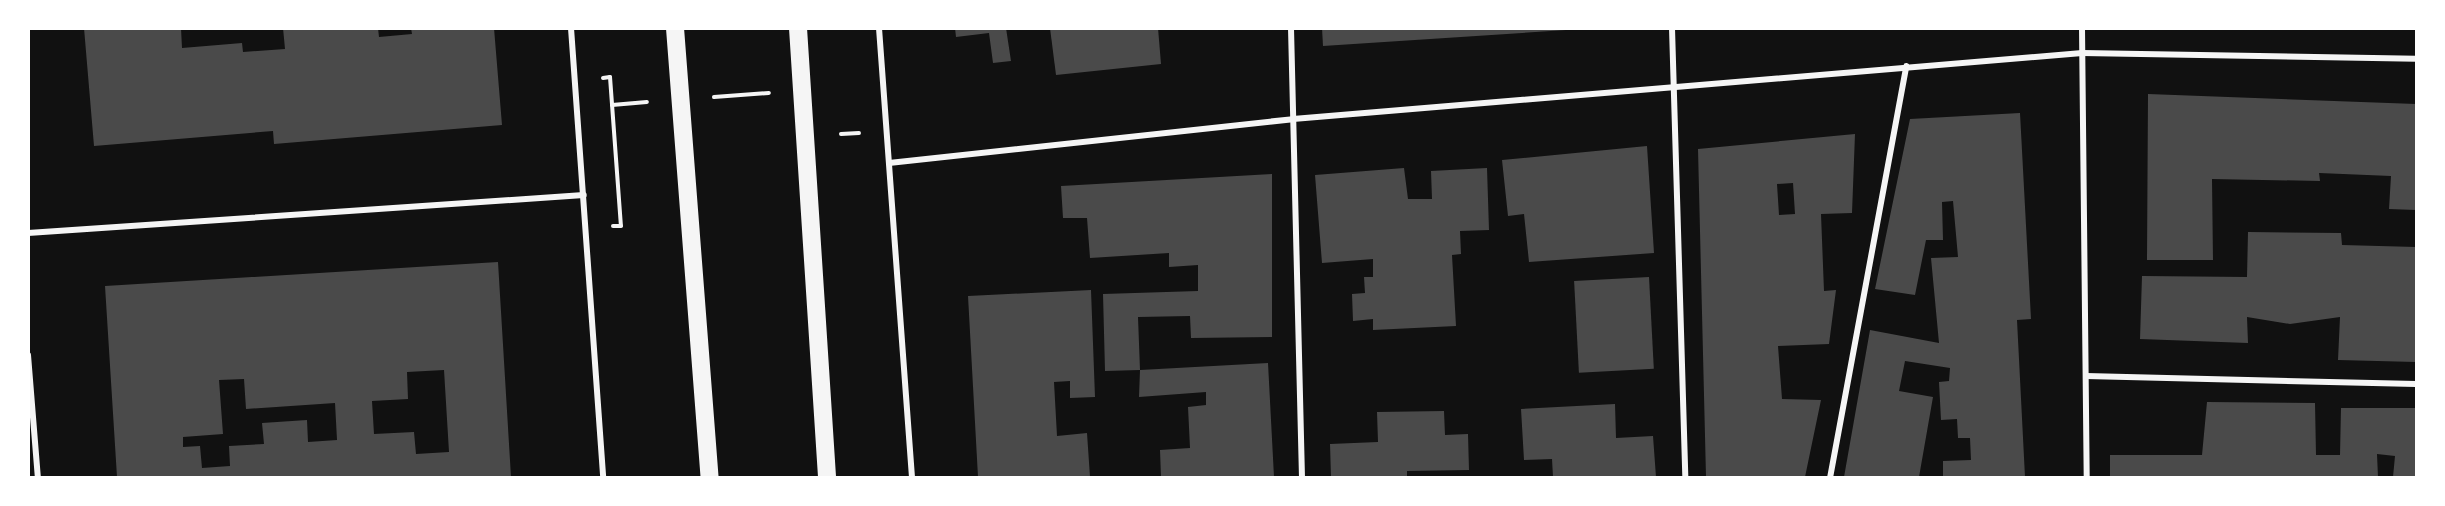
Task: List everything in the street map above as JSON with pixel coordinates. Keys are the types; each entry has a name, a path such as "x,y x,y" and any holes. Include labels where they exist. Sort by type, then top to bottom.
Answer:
{"highway":[{"path":"675,28 710,477"},
{"path":"798,28 827,477"}],"street":[{"path":"571,28 603,477"},
{"path":"879,28 912,477"},
{"path":"1291,28 1302,477"},
{"path":"1672,28 1685,477"},
{"path":"2082,28 2087,477"},
{"path":"889,163 1293,118 1674,84 2082,53 2416,59"},
{"path":"1830,477 1906,66"},
{"path":"28,232 584,195"},
{"path":"28,355 38,477"},
{"path":"2086,376 2416,384"}],"path":[{"path":"610,77 612,105 659,101"},
{"path":"707,98 778,92"}],"building":[{"path":"84,28 181,28 182,48 242,43 243,52 285,49 283,28 378,28 379,37 412,34 411,28 494,28 502,125 274,144 273,131 94,146"},
{"path":"955,28 1006,28 1011,61 993,63 989,33 956,37"},
{"path":"1050,28 1158,28 1161,64 1056,75"},
{"path":"1322,28 1566,28 1566,30 1323,46"},
{"path":"2148,94 2416,104 2416,210 2389,209 2391,176 2319,173 2320,181 2212,179 2213,260 2147,260"},
{"path":"2020,113 2031,319 2017,320 2025,477 1943,477 1943,461 1971,460 1970,438 1958,438 1957,419 1941,420 1939,382 1949,381 1950,368 1905,361 1899,391 1933,397 1919,477 1844,477 1870,330 1939,343 1931,258 1958,257 1953,201 1942,202 1943,240 1926,240 1915,295 1875,289 1910,119"},
{"path":"1855,134 1852,213 1821,214 1824,291 1836,290 1829,344 1778,346 1782,399 1821,400 1805,477 1706,477 1698,149","holes":["1793,183 1795,214 1779,215 1777,184"]},
{"path":"1647,146 1654,253 1529,262 1524,214 1508,216 1502,160"},
{"path":"1404,168 1408,199 1432,199 1431,171 1487,168 1489,230 1460,231 1461,254 1452,255 1456,326 1373,330 1373,319 1353,321 1352,294 1365,293 1364,277 1373,277 1373,259 1322,263 1315,175"},
{"path":"1272,174 1272,337 1191,338 1190,316 1138,317 1140,370 1105,371 1103,294 1198,291 1198,265 1169,267 1169,253 1090,258 1087,218 1063,218 1061,186"},
{"path":"2248,232 2341,233 2342,245 2416,247 2416,362 2338,360 2340,317 2290,324 2247,317 2248,343 2140,339 2142,276 2247,277"},
{"path":"498,262 511,477 117,477 105,286","holes":["444,370 449,452 416,454 414,432 374,434 372,401 408,399 407,372","244,379 246,409 335,403 337,440 308,442 307,420 262,423 264,444 229,446 230,466 202,468 200,446 183,447 183,437 223,434 219,380"]},
{"path":"1649,277 1654,369 1579,373 1574,281"},
{"path":"1091,290 1095,397 1070,398 1070,381 1054,382 1057,436 1087,433 1090,477 978,477 968,296"},
{"path":"1268,363 1274,477 1161,477 1160,450 1190,448 1188,407 1206,405 1206,392 1139,397 1140,370"},
{"path":"2207,402 2315,403 2316,455 2340,455 2341,408 2416,408 2416,477 2393,477 2395,456 2377,454 2378,477 2110,477 2110,455 2202,455"},
{"path":"1615,404 1616,438 1653,436 1656,477 1553,477 1552,459 1524,460 1521,409"},
{"path":"1444,411 1445,435 1468,434 1469,470 1407,471 1407,477 1331,477 1330,444 1378,442 1377,412"}]}
